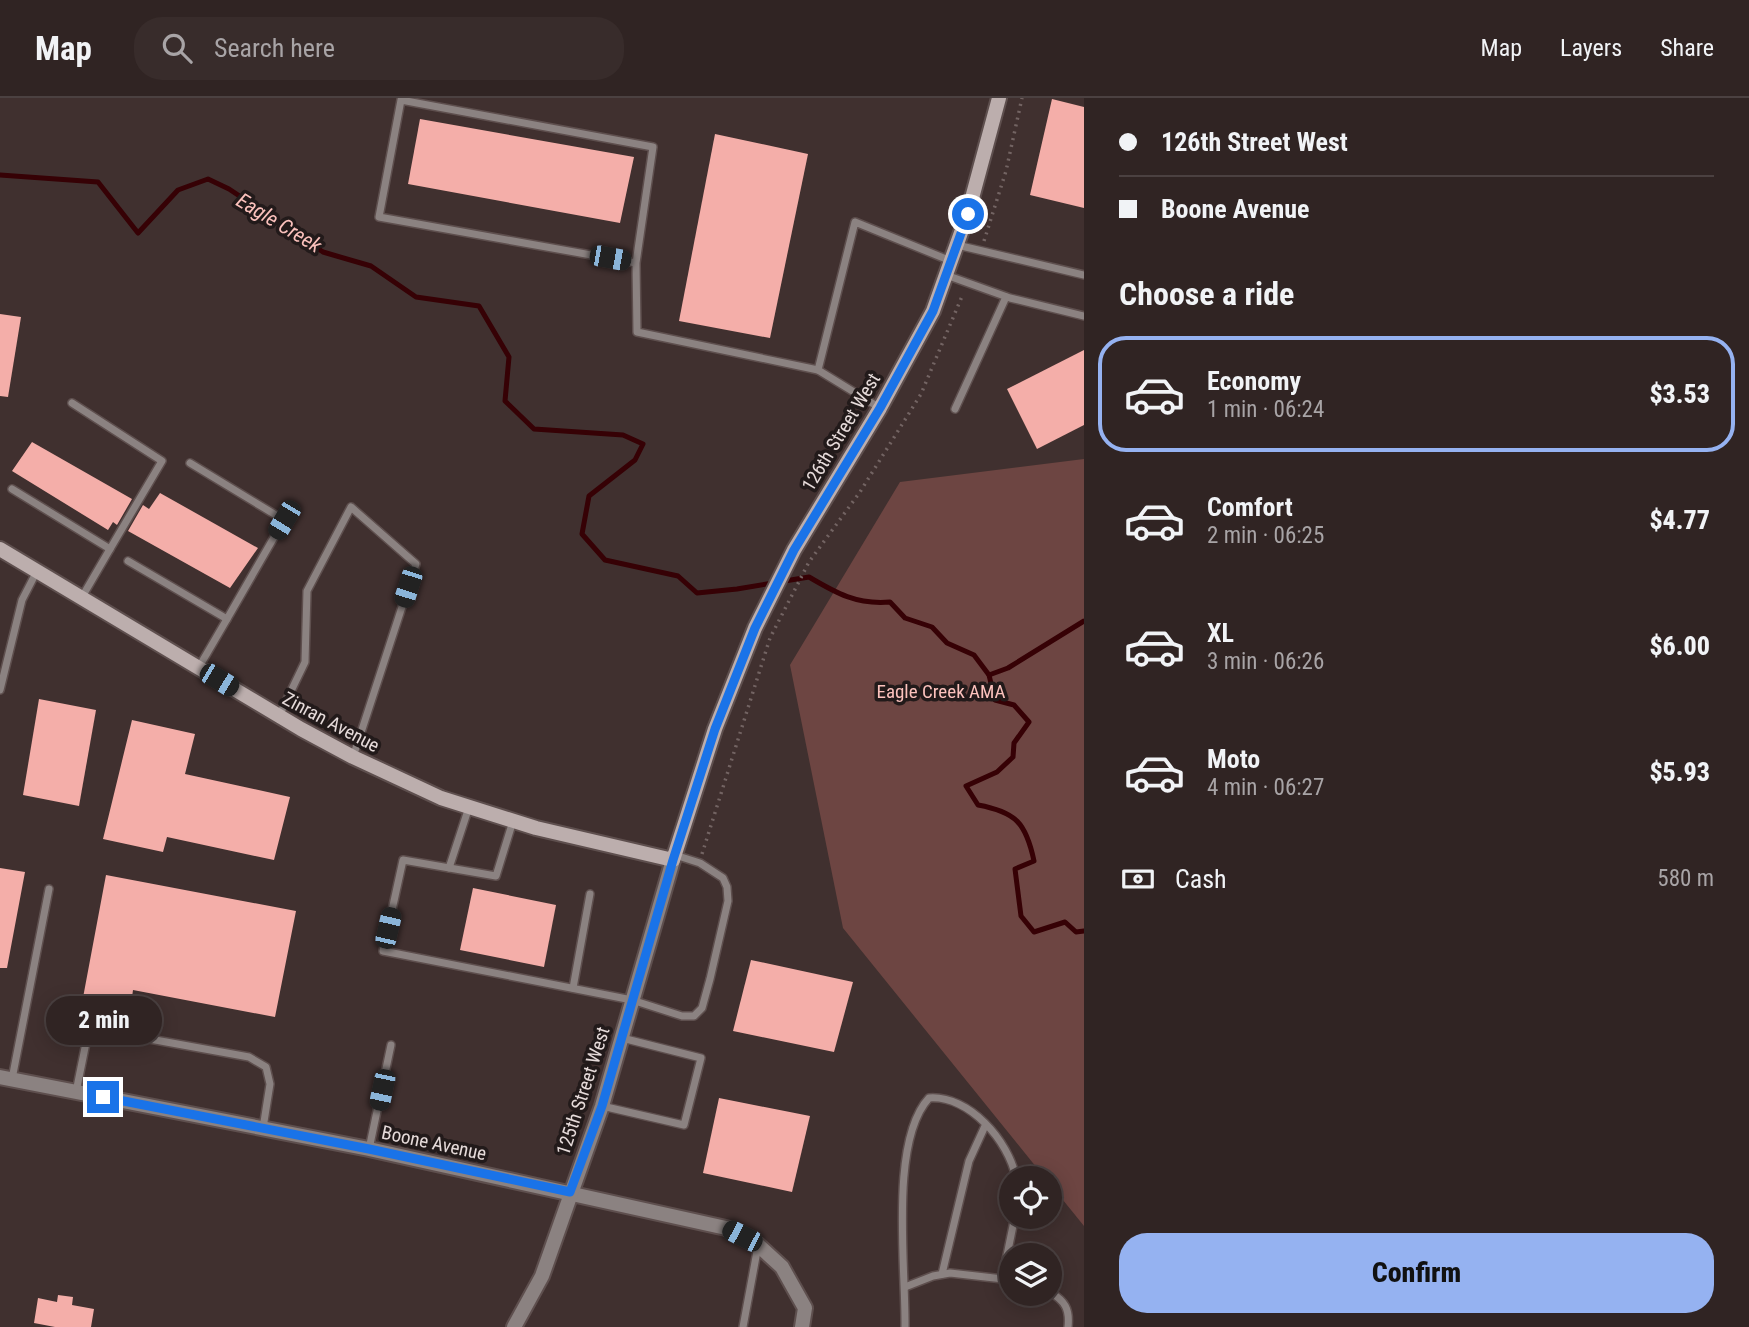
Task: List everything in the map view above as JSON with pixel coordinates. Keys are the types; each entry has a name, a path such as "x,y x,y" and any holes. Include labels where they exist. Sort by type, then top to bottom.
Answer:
{"street":[{"name":"126th Street West","path":"674,857 715,729 755,628 794,550 880,408 933,311 968,214 999,98"},
{"name":"Zinran Avenue","path":"0,549 353,758 442,799 513,821 674,857"},
{"name":"125th Street West","path":"514,1327 542,1276 602,1106 674,857"},
{"name":"Boone Avenue","path":"6,1078 369,1149 726,1228 758,1245 782,1267 804,1308 802,1327"}],"lane":[{"path":"636,263 379,217 401,100 653,146 636,263 637,332 818,370 880,408"},
{"path":"818,370 855,222 948,267 968,283 1006,296 1084,316"},
{"path":"956,245 1084,275"},
{"path":"955,409 1006,296"},
{"path":"72,403 162,461 81,598"},
{"path":"190,463 284,520 198,668"},
{"path":"12,489 110,549"},
{"path":"279,716 305,662 307,591 351,507 416,564 353,758"},
{"path":"128,561 227,619"},
{"path":"0,690 22,600 37,571"},
{"path":"449,868 469,807"},
{"path":"513,821 496,876 403,860 383,951 632,1000 682,1016 694,1016 702,1008 728,901 723,878 700,863 674,857"},
{"path":"6,1078 50,888"},
{"path":"573,988 590,894"},
{"path":"76,1092 89,1028 225,1053 249,1058 266,1067 271,1084 263,1128"},
{"path":"602,1106 684,1125 701,1058 621,1038"},
{"path":"369,1149 391,1045"},
{"path":"905,1327 901,1213 905,1161 915,1120 922,1107 929,1098 944,1097 961,1104 985,1126 1014,1166"},
{"path":"942,1274 970,1161 985,1126"},
{"path":"743,1327 758,1245"},
{"path":"905,1287 942,1274 999,1278"},
{"path":"1062,1300 1066,1303 1069,1316 1068,1327"}],"path":[{"path":"981,251 1006,171 1022,98"},
{"path":"700,863 770,638 809,562 860,492 921,394 968,283"}],"green space":[{"name":"Eagle Creek AMA","path":"1084,459 1084,1226 1062,1199 1062,1166 1035,1166 843,928 790,665 900,482"}],"building":[{"path":"1052,99 1084,107 1084,208 1030,195"},
{"path":"420,119 634,157 620,223 408,184"},
{"path":"715,134 808,154 770,338 679,321"},
{"path":"0,314 21,317 8,397 0,396"},
{"path":"1084,350 1084,425 1037,449 1007,389"},
{"path":"32,442 132,499 117,525 113,522 108,530 12,471"},
{"path":"160,493 258,548 230,588 128,531 143,505 149,509"},
{"path":"39,699 96,710 79,806 23,795"},
{"path":"132,720 195,734 185,774 290,797 274,860 167,837 163,852 103,839"},
{"path":"0,868 25,872 7,968 0,968"},
{"path":"106,875 296,911 275,1017 133,990 130,1012 82,1003"},
{"path":"473,888 556,905 544,967 460,950"},
{"path":"751,960 853,982 834,1052 733,1031"},
{"path":"719,1098 810,1116 792,1192 703,1173"},
{"path":"58,1295 73,1297 72,1305 94,1309 91,1327 55,1327 34,1323 38,1298 57,1302"}],"waterway":[{"name":"Eagle Creek","path":"0,175 98,182 138,233 178,190 208,179 229,189 323,252 371,266 416,297 479,306 509,357 505,401 534,429 623,435 643,444 635,460 589,496 582,534 605,560 678,576 697,593 809,577 847,597 867,602 890,602 905,618 932,627 947,643 974,655 989,675 995,700 1014,705 1029,722 1014,743 1013,757 997,772 966,786 978,805 1002,811 1023,828 1034,861 1015,869 1021,916 1034,932 1065,922 1076,932 1084,931"},
{"path":"989,675 1008,668 1084,621"}],"route":[{"path":"103,1097 570,1192 602,1106 673,860 715,729 755,628 794,550 880,408 933,311 968,214"}]}
